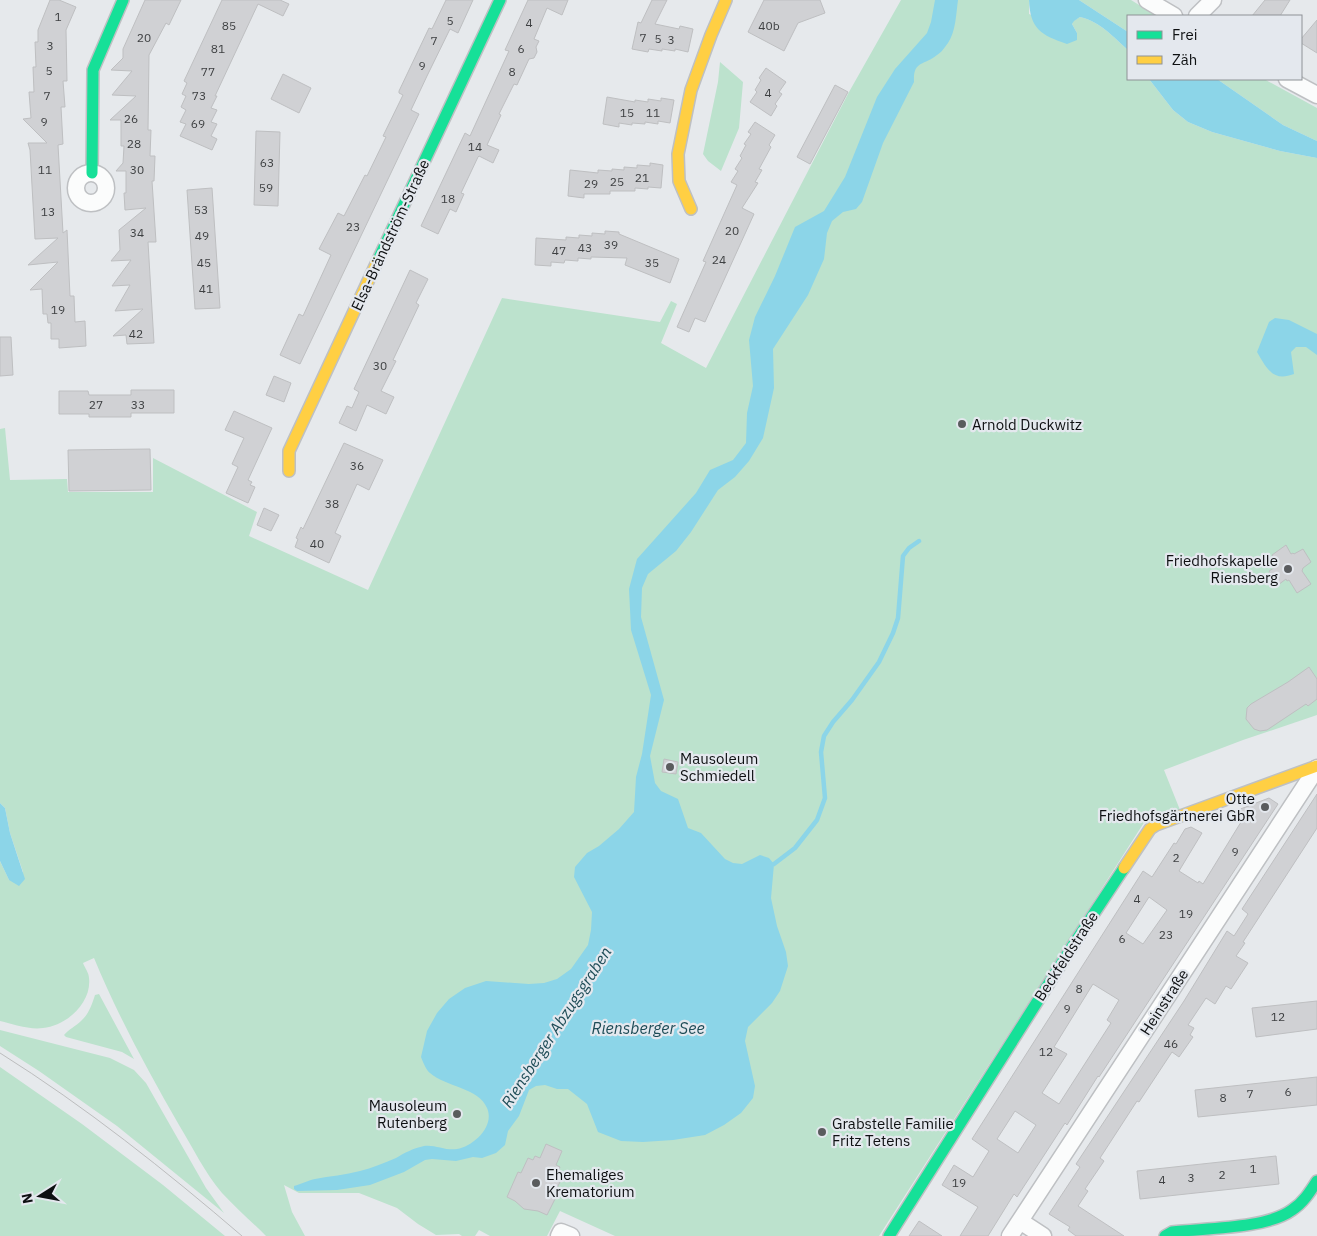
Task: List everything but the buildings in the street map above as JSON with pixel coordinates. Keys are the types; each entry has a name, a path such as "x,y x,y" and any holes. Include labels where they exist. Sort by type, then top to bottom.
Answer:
{"street":[{"path":"92,173 93,70 123,0"},
{"name":"Elsa-Brändström-Straße","path":"289,471 289,451 500,0"},
{"path":"690,209 678,181 678,154 694,83 726,0"},
{"path":"1147,0 1172,15"},
{"path":"1198,15 1213,0"},
{"path":"1289,80 1317,95"},
{"name":"Heinstraße","path":"1010,1236 1317,767"},
{"name":"Beckfeldstraße","path":"889,1236 1075,942 1150,830 1156,825 1198,809 1317,767"},
{"path":"1165,1236 1172,1232 1273,1219 1290,1212 1304,1199 1317,1181"},
{"path":"1020,1221 1043,1236"}],"green space":[{"path":"901,0 1029,0 1029,14 1077,33 1072,24 1073,21 1080,17 1094,22 1106,31 1127,49 1127,80 1150,80 1173,110 1188,122 1212,132 1280,151 1317,158 1317,715 1243,740 1164,770 1180,810 1145,821 879,1236 615,1236 560,1211 547,1236 490,1236 479,1230 475,1236 462,1236 459,1234 436,1235 397,1208 359,1193 299,1193 284,1185 292,1212 305,1236 266,1236 222,1193 205,1169 167,1105 134,1043 94,958 83,963 89,976 89,987 82,1004 68,1018 60,1023 43,1028 32,1028 0,1021 0,861 9,880 23,872 10,833 5,808 0,803 0,429 5,428 10,480 67,479 68,492 153,492 153,458 257,512 249,536 368,590 502,298 660,322 671,301 677,304 661,343 706,368 849,92"},
{"path":"1079,0 1131,0 1155,15 1127,15 1127,31"},
{"path":"720,62 743,82 739,128 721,171 708,161 703,154 718,82"},
{"path":"1218,80 1266,80 1317,108 1317,141 1283,125"},
{"path":"99,994 134,1059 122,1052 64,1035 84,1018 90,1009 95,995"},
{"path":"0,1030 110,1058 134,1070 146,1083 206,1188 224,1213 117,1126 0,1046"},
{"path":"0,1067 82,1124 163,1185 225,1236 0,1236"}],"water":[{"name":"Riensberger See","path":"935,0 958,0 953,33 940,53 920,64 915,70 914,82 883,143 862,202 856,209 843,212 832,221 827,233 824,259 808,295 773,349 774,388 763,438 749,461 735,477 718,490 691,532 676,551 648,574 642,588 641,617 664,700 650,756 655,783 661,791 678,799 688,828 701,833 725,859 733,863 742,864 760,855 769,858 774,864 771,898 788,966 780,991 772,1003 748,1027 745,1041 755,1086 753,1098 741,1113 705,1135 673,1140 621,1141 598,1132 587,1104 568,1089 557,1089 545,1085 536,1086 529,1090 519,1116 508,1131 505,1145 496,1153 482,1158 473,1157 456,1161 425,1160 404,1172 370,1185 337,1190 297,1191 294,1189 294,1186 369,1168 420,1147 432,1146 457,1149 470,1144 476,1139 486,1128 488,1122 489,1115 483,1101 470,1092 437,1078 426,1068 421,1057 427,1031 437,1013 449,999 465,988 486,981 529,984 544,983 557,979 571,969 588,945 592,912 574,877 575,867 587,853 599,846 619,829 634,812 636,777 642,754 651,695 631,630 629,589 637,559 696,493 710,470 733,460 746,443 747,413 753,386 749,340 755,317 775,276 795,227 824,211 845,177 877,97 895,69 927,33"},
{"path":"1029,0 1079,0 1127,31 1127,49 1100,26 1080,17 1072,24 1077,33 1077,40 1067,44 1039,30 1030,10"},
{"path":"1150,80 1218,80 1283,125 1317,141 1317,158 1280,151 1212,132 1188,122 1173,110"},
{"path":"1275,318 1289,320 1317,334 1317,355 1306,347 1296,347 1291,352 1294,374 1287,376 1276,375 1271,372 1257,352 1269,322"},
{"path":"0,803 5,808 10,833 25,879 19,886 9,880 0,861"}],"waterway":[{"path":"774,864 795,848 817,820 825,798 821,752 824,736 879,662 898,618 903,556 909,548 919,541"}],"tram line":[{"path":"0,1053 94,1117 184,1187 242,1236"}],"traffic: fast":[{"path":"92,173 93,70 123,0"},
{"path":"377,262 500,0"},
{"path":"889,1236 1124,868"},
{"path":"1165,1236 1172,1232 1251,1224 1281,1216 1300,1204 1317,1181"}],"traffic: slow":[{"path":"691,209 679,181 678,154 691,90 726,0"},
{"path":"289,471 289,451 377,262"},
{"path":"1124,868 1150,829 1156,825 1317,766"}],"place":[{"name":"Arnold Duckwitz","path":"962,424"},
{"name":"Friedhofskapelle Riensberg","path":"1288,569"},
{"name":"Mausoleum Schmiedell","path":"670,767"},
{"name":"Otte Friedhofsgärtnerei GbR","path":"1265,807"},
{"name":"Mausoleum Rutenberg","path":"457,1114"},
{"name":"Grabstelle Familie Fritz Tetens","path":"822,1132"},
{"name":"Ehemaliges Krematorium","path":"536,1183"}],"water label":[{"name":"Riensberger Abzugsgraben","path":"556,1027"}]}
